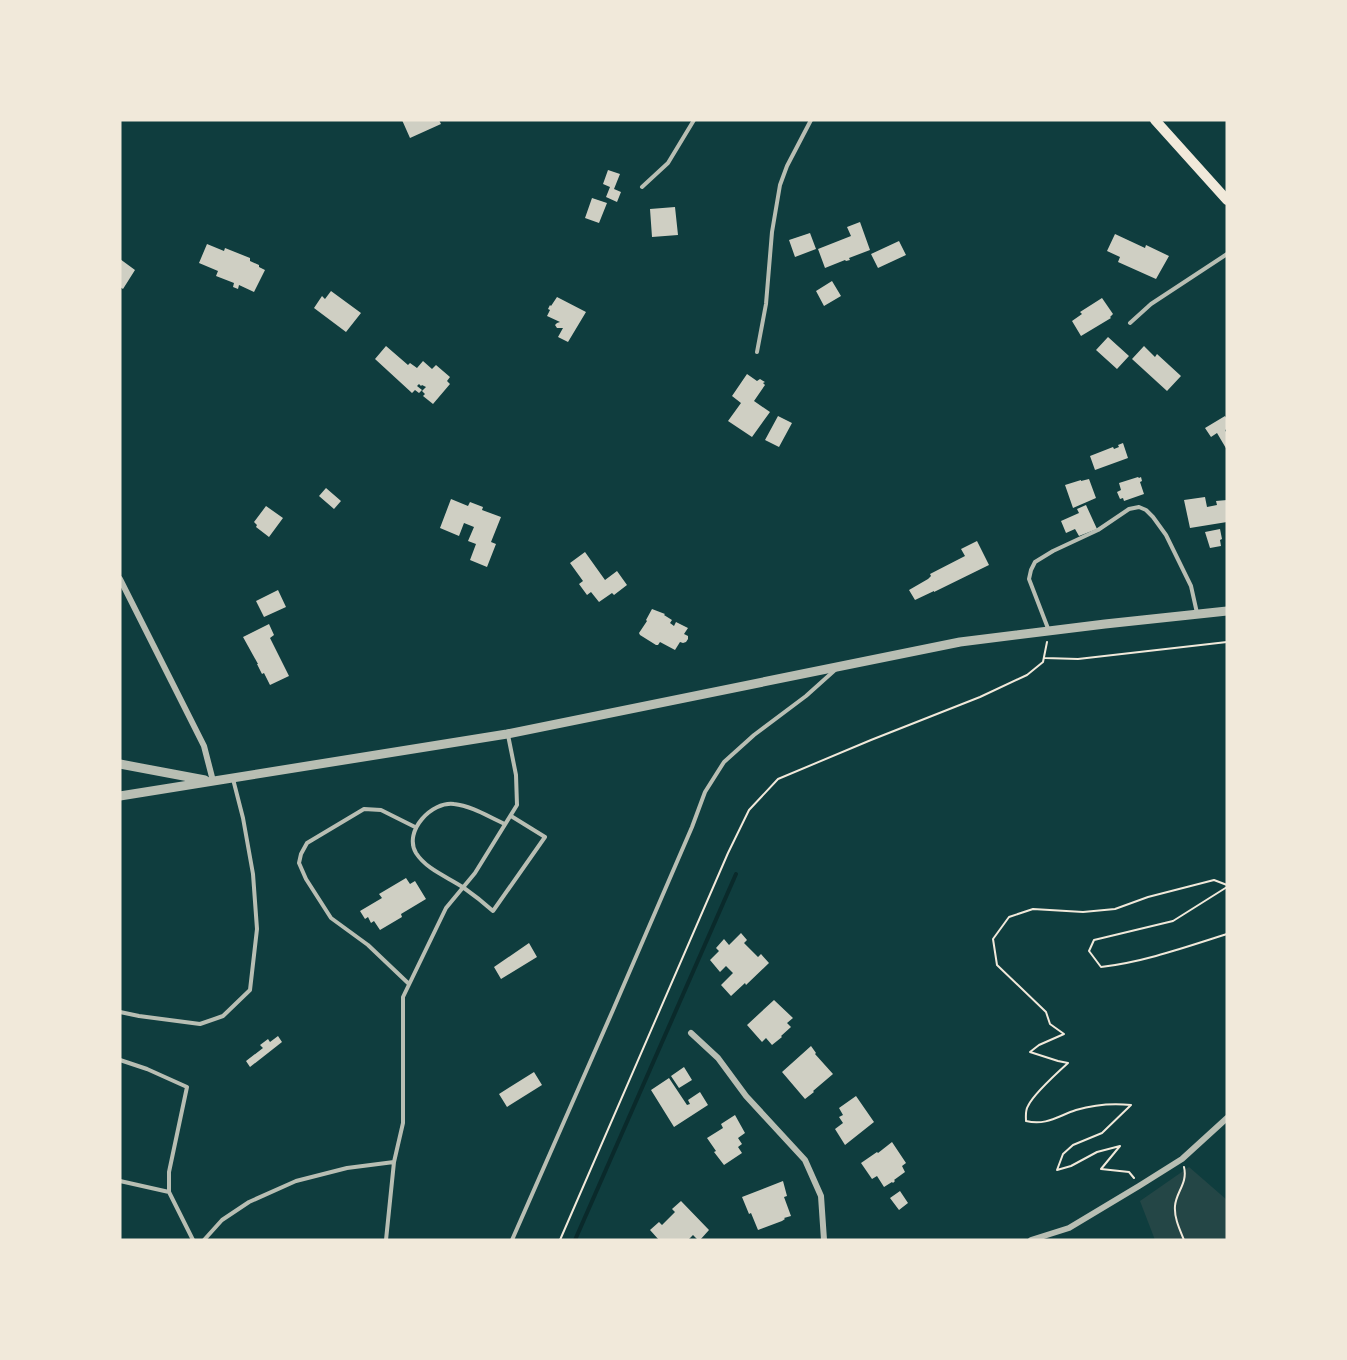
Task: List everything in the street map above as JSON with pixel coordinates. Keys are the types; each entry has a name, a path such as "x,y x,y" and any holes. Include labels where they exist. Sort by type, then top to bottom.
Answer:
{"main road":[{"path":"1155,120 1227,200"}],"street":[{"path":"120,579 204,746 213,781"},
{"path":"120,796 507,734 960,642 1227,611"},
{"path":"120,764 213,781"},
{"path":"691,1033 718,1058 746,1096 805,1160 821,1196 824,1240"},
{"path":"1031,1240 1069,1228 1139,1186 1182,1159 1227,1118"}],"lane":[{"path":"642,187 668,163 694,120"},
{"path":"757,352 766,304 772,232 780,185 787,166 811,120"},
{"path":"1130,323 1151,304 1227,254"},
{"path":"1049,631 1029,579 1035,562 1098,530 1129,509 1139,507 1153,517 1166,535 1191,586 1197,614"},
{"path":"512,1240 623,988 705,792 724,762 838,667"},
{"path":"386,1240 394,1162 403,1123 403,997 446,908 476,873 517,805 516,775 507,734"},
{"path":"120,1011 139,1016 200,1024 223,1016 250,990 257,929 253,874 233,778"},
{"path":"506,824 470,808 452,803 434,809 415,827 413,836 415,851 428,867 494,910 545,837 511,816"},
{"path":"410,984 368,945 331,918 306,879 299,863 307,843 364,809 381,810 415,827"},
{"path":"120,1060 147,1069 186,1087 169,1172 169,1192 193,1240"},
{"path":"204,1240 222,1220 249,1202 296,1181 347,1168 394,1162"},
{"path":"120,1180 169,1192"}],"path":[{"path":"560,1240 728,852 749,810 778,779 989,693 1027,675 1043,662 1049,631"},
{"path":"1044,658 1078,659 1227,642"},
{"path":"1139,1186 1129,1172 1101,1169 1120,1146 1097,1152 1071,1166 1057,1170 1063,1154 1089,1137 1102,1133 1131,1105 1116,1103 1077,1110 1037,1124 1026,1121 1025,1114 1028,1105 1068,1063 1030,1052 1039,1045 1064,1034 1050,1024 1046,1012 998,965 993,939 1009,917 1033,909 1083,912 1115,909 1148,897 1214,880 1227,886"},
{"path":"1227,886 1173,921 1094,940 1089,951 1101,967 1181,949 1227,934"},
{"path":"1182,1159 1186,1176 1175,1205 1178,1226 1184,1240"}],"shaded area":[{"path":"1189,1167 1227,1200 1227,1240 1155,1240 1140,1201"}],"building":[{"path":"402,120 439,120 441,124 410,138"},
{"path":"608,170 620,174 614,189 621,192 617,202 606,197 610,187 603,184"},
{"path":"592,198 607,203 599,223 585,218"},
{"path":"675,207 678,235 652,237 650,209"},
{"path":"860,222 870,250 849,258 850,260 825,268 818,249 851,236 847,227"},
{"path":"810,233 816,249 795,257 789,240"},
{"path":"1115,234 1169,256 1156,279 1118,262 1120,257 1107,251"},
{"path":"899,241 906,255 878,268 871,254"},
{"path":"207,244 250,258 250,261 265,270 254,292 239,285 238,289 233,287 234,283 216,276 218,271 199,263"},
{"path":"120,259 135,270 123,289 120,287"},
{"path":"832,281 841,296 824,306 816,291"},
{"path":"331,291 361,313 346,332 314,308 322,296 325,299"},
{"path":"557,297 586,312 568,342 558,337 563,328 557,328 555,325 560,322 547,316 550,305"},
{"path":"1102,298 1113,314 1111,318 1081,336 1072,321 1082,314 1080,312"},
{"path":"1108,337 1129,356 1117,369 1096,350"},
{"path":"386,346 408,365 410,363 417,368 423,361 432,369 436,365 450,377 447,381 450,384 433,404 423,396 425,394 422,391 426,387 419,384 417,386 422,390 419,393 415,390 412,393 375,359"},
{"path":"1144,346 1155,357 1157,354 1181,376 1167,391 1132,359"},
{"path":"747,374 757,381 760,379 765,382 754,401 770,412 752,437 728,421 741,403 732,396"},
{"path":"778,416 792,423 779,447 765,440"},
{"path":"1225,416 1227,419 1225,430 1227,450 1217,433 1211,437 1205,428"},
{"path":"1123,443 1128,458 1095,470 1090,456 1113,447 1114,449"},
{"path":"1141,477 1140,482 1144,494 1124,501 1123,498 1120,499 1117,492 1121,490 1119,483"},
{"path":"1089,479 1096,498 1073,508 1065,485"},
{"path":"326,488 341,501 334,509 319,496"},
{"path":"1205,497 1207,507 1217,505 1216,501 1227,500 1227,522 1190,528 1184,500"},
{"path":"451,499 468,506 470,502 483,507 482,510 501,517 491,542 496,544 487,567 470,560 476,544 468,541 474,527 464,523 459,536 440,528"},
{"path":"1086,505 1097,529 1079,536 1075,529 1066,533 1061,521 1079,513 1077,509"},
{"path":"266,506 283,518 269,537 256,527 254,522"},
{"path":"1220,529 1221,546 1210,548 1205,532"},
{"path":"977,541 989,565 915,600 909,590 928,579 930,574 965,556 961,549"},
{"path":"585,552 605,580 617,571 627,585 614,595 612,593 599,602 591,592 587,595 579,584 583,581 570,563"},
{"path":"278,590 286,607 264,617 256,601"},
{"path":"652,609 665,614 672,620 670,623 674,626 676,622 688,628 684,634 688,636 686,642 680,642 675,650 660,642 656,645 640,635"},
{"path":"269,624 274,635 270,638 289,676 270,685 243,637"},
{"path":"406,878 410,884 415,881 426,899 380,930 374,921 371,923 368,917 365,919 360,911 382,898 379,894"},
{"path":"741,933 747,940 744,943 758,957 761,954 769,963 731,996 721,985 733,973 726,966 720,972 710,960 719,951 716,948 724,939 729,945"},
{"path":"529,943 537,957 501,979 494,967"},
{"path":"774,1000 793,1018 787,1023 791,1027 772,1045 766,1038 762,1042 747,1025"},
{"path":"278,1036 282,1042 250,1067 246,1061 263,1048 260,1045"},
{"path":"811,1046 833,1074 805,1099 782,1072"},
{"path":"684,1067 692,1080 679,1088 671,1076"},
{"path":"534,1072 542,1085 507,1107 499,1094"},
{"path":"669,1078 687,1105 690,1104 688,1100 700,1092 708,1105 674,1127 651,1090"},
{"path":"856,1096 874,1122 845,1145 835,1129 843,1123 839,1117 843,1115 839,1108"},
{"path":"735,1115 745,1133 738,1138 742,1144 738,1147 742,1153 724,1165 707,1138 723,1128 721,1124"},
{"path":"892,1142 906,1163 902,1166 905,1172 893,1183 884,1187 877,1176 872,1179 861,1163"},
{"path":"783,1181 787,1196 784,1197 791,1216 758,1230 742,1197"},
{"path":"900,1191 908,1203 899,1210 890,1198"},
{"path":"681,1201 709,1230 700,1240 693,1235 688,1240 659,1240 650,1230 659,1222 662,1225 675,1212 672,1209"}],"waterway":[{"path":"575,1240 736,874"}]}
